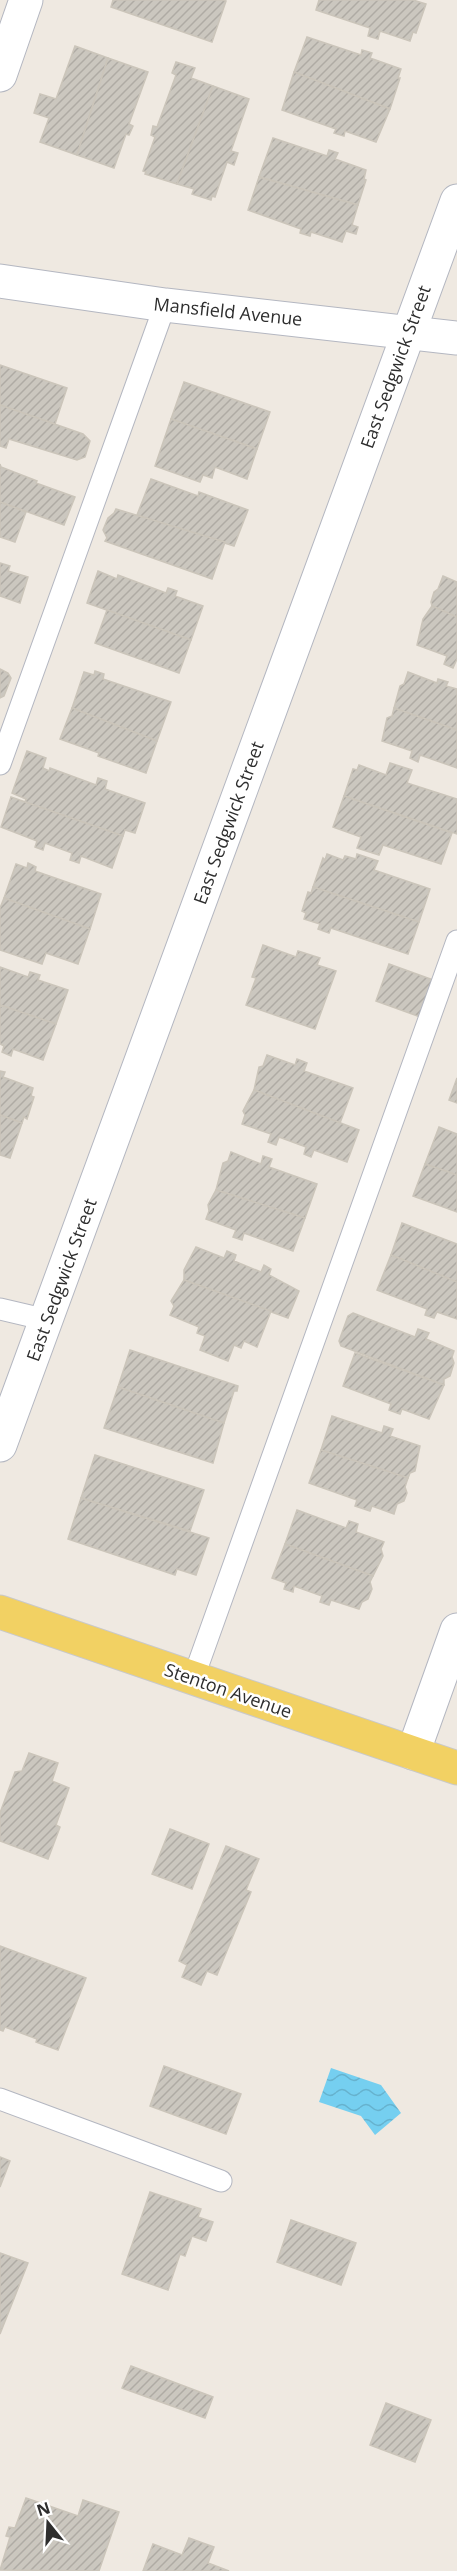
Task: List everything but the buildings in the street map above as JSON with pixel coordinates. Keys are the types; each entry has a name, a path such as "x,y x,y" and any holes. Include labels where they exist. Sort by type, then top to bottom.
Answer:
{"main road":[{"name":"Stenton Avenue","path":"0,1612 457,1768"}],"street":[{"path":"0,75 26,0"},
{"name":"East Sedgwick Street","path":"0,1445 457,201"},
{"name":"Mansfield Avenue","path":"0,281 165,305 457,338"},
{"path":"413,1753 457,1630"}],"lane":[{"path":"0,764 165,305"},
{"path":"193,1679 457,941"},
{"path":"0,1309 47,1320"},
{"path":"0,2099 221,2181"}],"water":[{"path":"331,2068 381,2085 401,2113 375,2135 361,2116 319,2102"}]}
